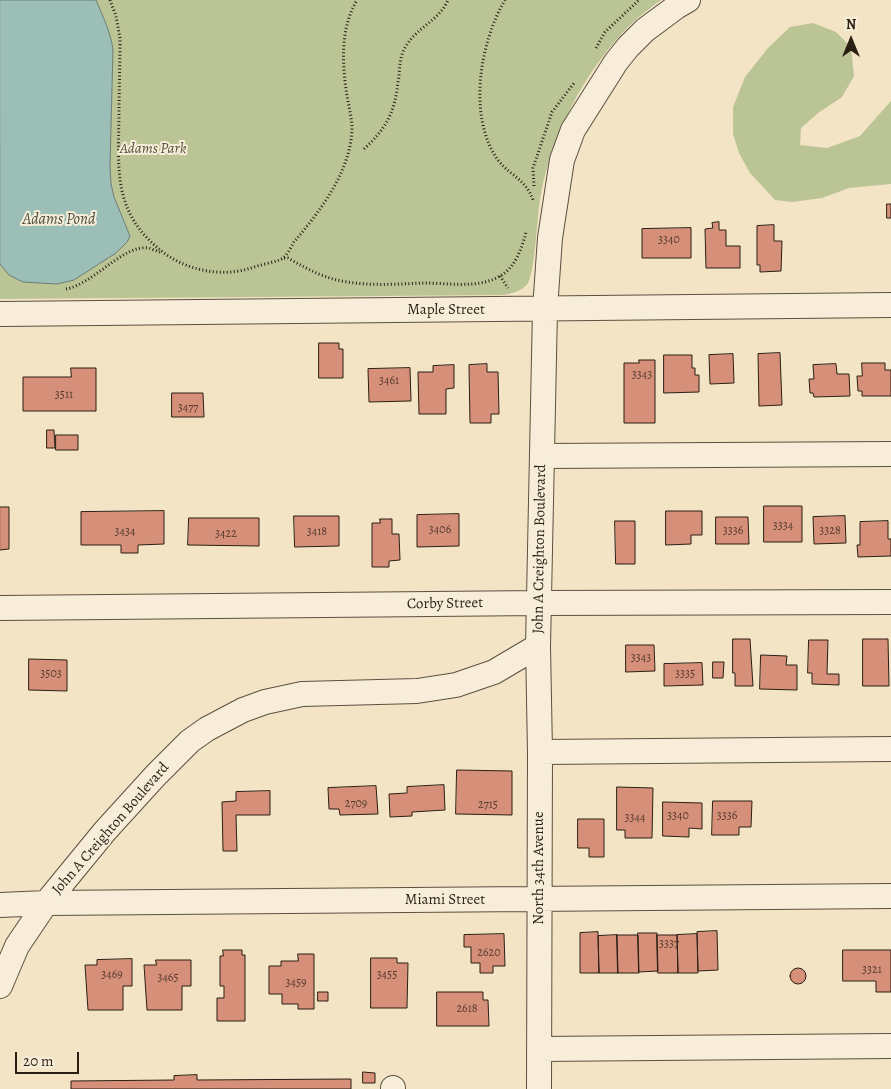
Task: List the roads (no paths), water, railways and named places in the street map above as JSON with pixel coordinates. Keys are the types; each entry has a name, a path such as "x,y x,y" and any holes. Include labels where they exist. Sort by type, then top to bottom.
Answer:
{"street":[{"name":"John A Creighton Boulevard","path":"0,986 17,946 46,903 104,831 156,775 202,733 243,710 265,702 302,694 416,691 456,685 494,672 538,646 545,309 548,253 562,160 574,130 611,69 628,47 645,30 688,0"},
{"name":"Maple Street","path":"0,314 891,306"},
{"path":"543,456 891,454"},
{"name":"Corby Street","path":"0,608 891,602"},
{"name":"North 34th Avenue","path":"538,646 540,752 539,1089"},
{"path":"540,752 891,750"},
{"name":"Miami Street","path":"0,904 891,896"},
{"path":"539,1049 891,1046"}],"water":[{"name":"Adams Pond","path":"0,0 96,0 112,42 111,184 114,197 130,236 116,253 74,280 57,284 23,282 9,275 0,264"}],"park label":[{"name":"Adams Park","path":"153,149"}]}
